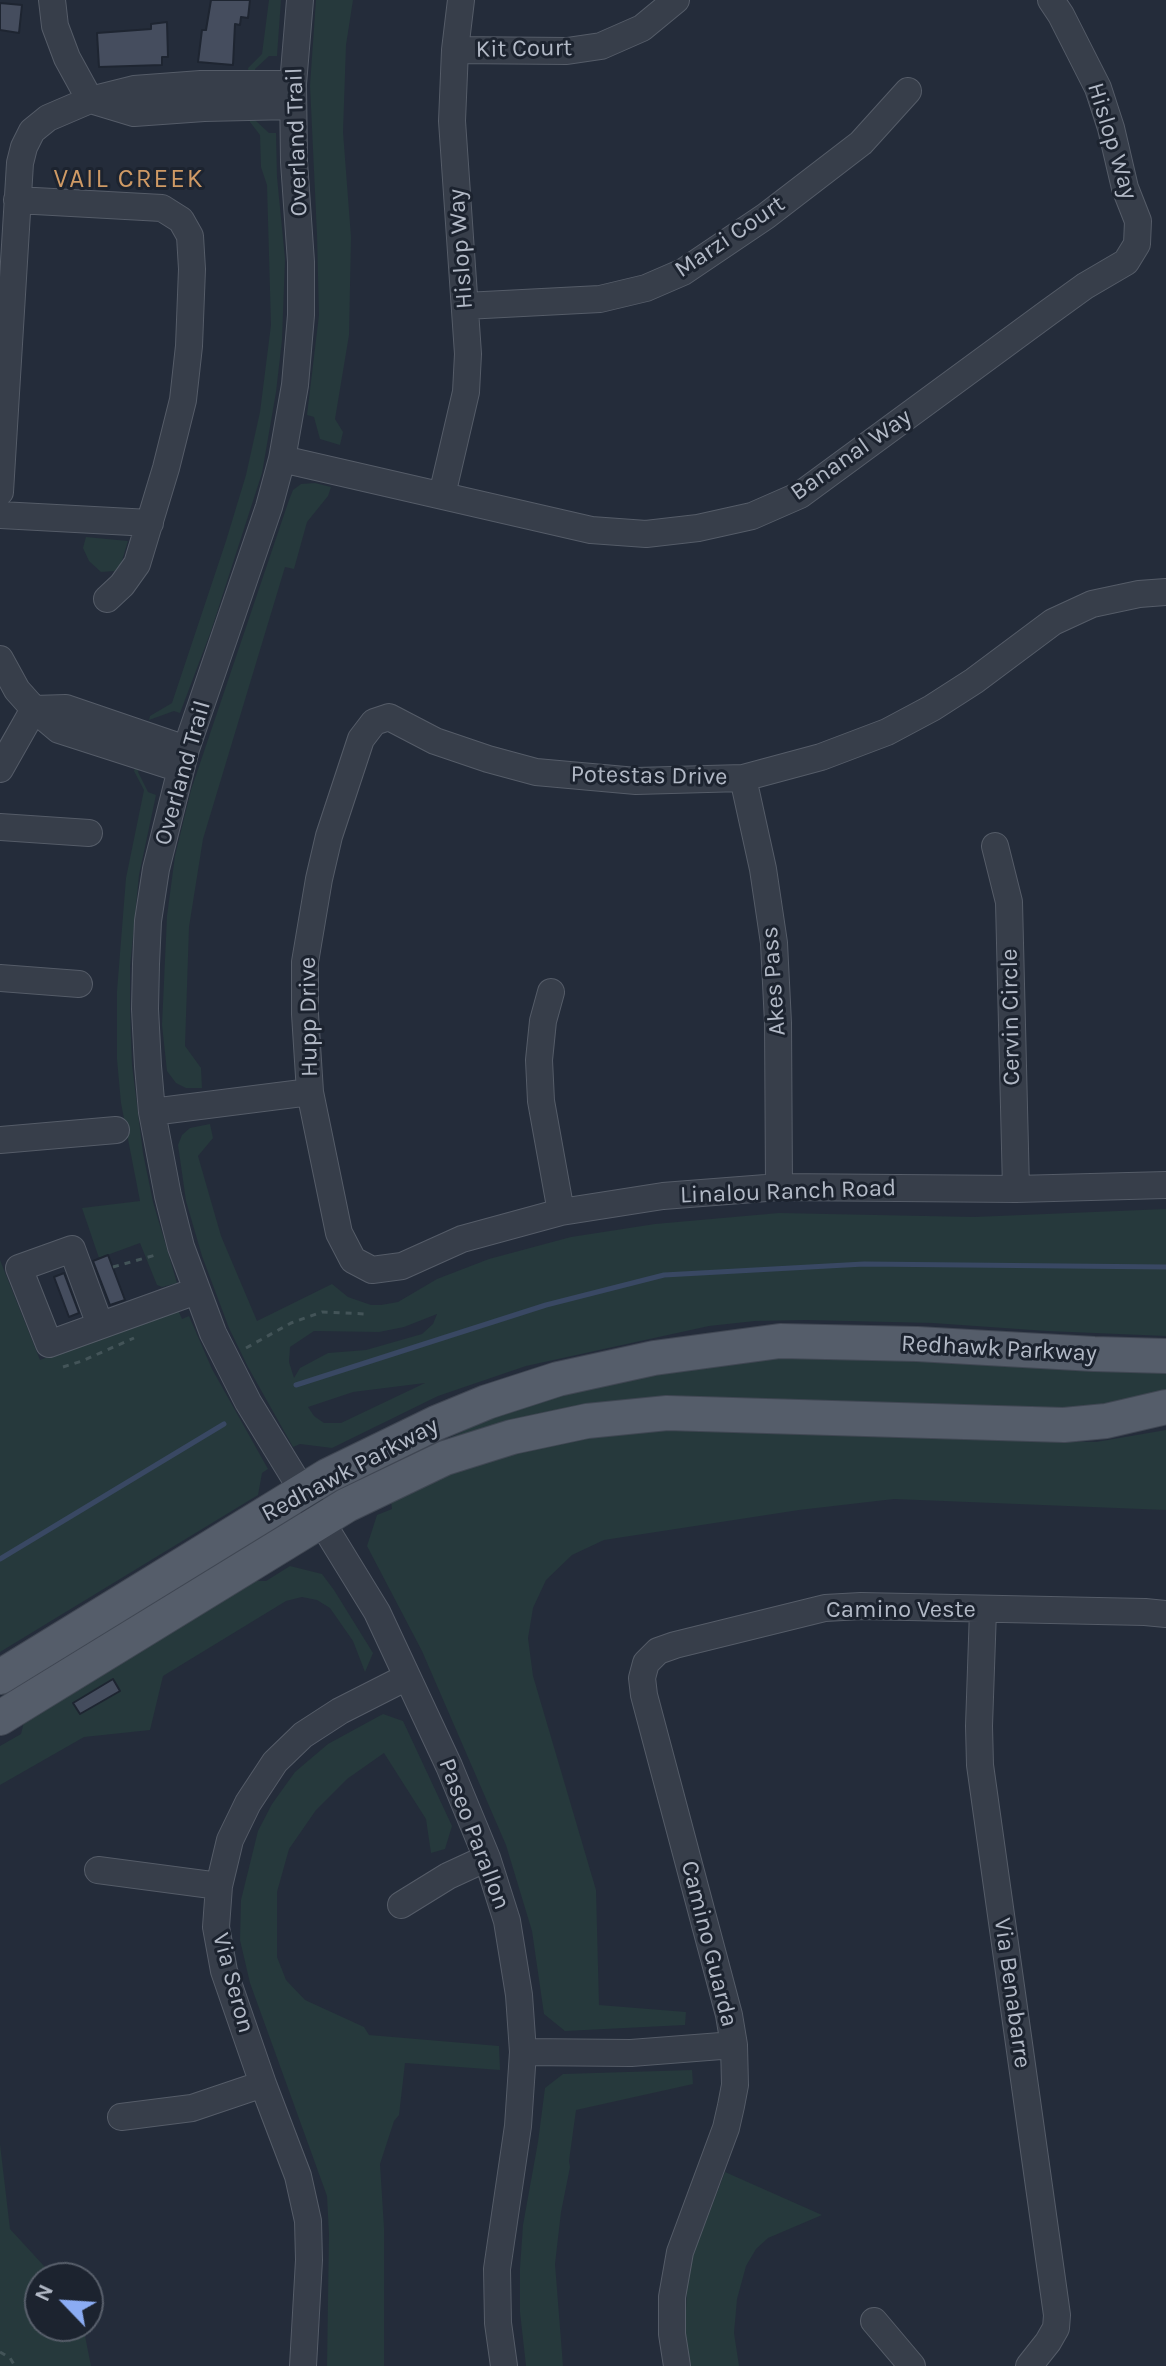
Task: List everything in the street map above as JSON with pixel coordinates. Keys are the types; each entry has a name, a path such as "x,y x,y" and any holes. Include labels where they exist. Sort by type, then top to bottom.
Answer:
{"main road":[{"name":"Redhawk Parkway","path":"0,1677 302,1492 387,1445 487,1402 558,1379 654,1358 780,1341 1166,1356"},
{"name":"Redhawk Parkway","path":"0,1718 359,1499 445,1458 512,1437 587,1421 667,1413 1064,1425 1106,1421 1166,1407"}],"street":[{"path":"52,0 55,26 67,58 90,100"},
{"name":"Overland Trail","path":"300,0 293,101 301,315 295,385 282,459 269,507 183,759 156,869 148,921 145,1009 152,1112 168,1196 196,1291 213,1333 248,1402 320,1521"},
{"name":"Hislop Way","path":"442,495 466,392 468,354 452,121 461,0"},
{"name":"Kit Court","path":"455,50 567,51 601,46 642,28 676,0"},
{"name":"Hislop Way","path":"1051,0 1098,88 1125,188 1138,221 1137,244"},
{"name":"Marzi Court","path":"465,306 600,299 646,288 683,272 766,216 861,143 908,91"},
{"path":"0,492 20,163 32,131 48,118 90,100 134,113 203,96 293,101"},
{"path":"17,200 162,208 181,220 190,236 189,346 183,400 137,564 107,599"},
{"name":"Bananal Way","path":"282,459 591,530 646,534 698,528 752,516 800,495 841,467 1085,286 1126,262 1137,244"},
{"path":"0,515 150,523"},
{"name":"Potestas Drive","path":"356,753 361,739 374,722 389,717 435,741 536,772 636,781 743,778 821,757 887,732 974,681 1053,622 1092,604 1166,592"},
{"path":"0,659 17,690 34,709 66,708 102,732 183,759"},
{"path":"0,769 34,709"},
{"name":"Hupp Drive","path":"356,753 329,836 319,879 305,962 305,1014 310,1092 339,1233 353,1260 372,1270"},
{"name":"Akes Pass","path":"743,778 763,869 774,943 779,1187"},
{"path":"0,827 89,833"},
{"name":"Cervin Circle","path":"995,846 1009,902 1016,1189"},
{"path":"0,978 79,984"},
{"path":"551,992 543,1021 539,1060 541,1101 561,1212"},
{"path":"152,1112 310,1092"},
{"path":"0,1140 116,1130"},
{"name":"Linalou Ranch Road","path":"372,1270 402,1266 462,1239 561,1212 663,1196 779,1187 1016,1189 1166,1185"},
{"path":"100,1325 196,1291"},
{"name":"Paseo Parallon","path":"320,1521 377,1612 449,1766 487,1858 507,1921 519,1995 523,2052 518,2126 497,2269 498,2323 504,2366"},
{"name":"Camino Veste","path":"646,1663 658,1651 675,1645 825,1608 861,1606 1166,1614"},
{"name":"Via Benabarre","path":"983,1610 980,1765 1057,2315 1056,2328 1029,2366"},
{"name":"Camino Guarda","path":"646,1663 642,1678 644,1695 729,2015 734,2045 735,2085 728,2117 680,2252 672,2297 672,2334 677,2366"},
{"name":"Via Seron","path":"303,2366 308,2221 298,2176 224,1971 216,1927 219,1886 230,1840 248,1803 275,1762 303,1735 407,1677"},
{"path":"401,1905 448,1876 487,1858"},
{"path":"98,1870 219,1886"},
{"path":"523,2052 631,2053 734,2045"},
{"path":"121,2117 192,2108 263,2084"},
{"path":"874,2321 912,2366"}],"path":[{"path":"113,1267 163,1253"},
{"path":"243,1349 291,1323 322,1312 366,1314"},
{"path":"0,2352 10,2358 15,2366"}],"shaded area":[{"path":"269,0 281,0 277,56 269,56 255,69 255,76 249,76 248,68 262,54"},
{"path":"316,0 353,0 346,45 343,132 351,237 349,335 335,419 343,432 340,445 320,439 314,417 307,415 319,315 310,85"},
{"path":"250,114 255,114 255,120 269,133 276,133 285,259 282,340 276,392 262,473 211,631 180,713 174,711 149,720 150,716 172,703 246,475 260,412 271,325 267,185 261,167 260,135 250,122"},
{"path":"301,484 331,487 328,496 307,522 294,569 285,567 203,839 189,927 185,1046 201,1068 202,1088 186,1088 176,1083 167,1071 162,1025 167,916 175,856 191,790 289,500 293,490"},
{"path":"86,537 128,541 121,564 115,571 101,572 89,561 83,548"},
{"path":"136,765 140,766 138,772 148,792 156,795 139,875 130,967 132,1065 143,1153 153,1202 177,1283 162,1287 157,1285 140,1243 99,1258 82,1208 140,1201 121,1103 117,1059 117,991 126,878 144,790 134,771"},
{"path":"210,1124 213,1138 198,1156 221,1236 257,1321 332,1284 348,1297 371,1305 398,1302 437,1279 489,1259 571,1237 655,1224 779,1213 974,1217 1166,1209 1166,1336 933,1323 806,1320 709,1326 526,1366 438,1396 332,1448 300,1444 293,1447 229,1328 202,1256 186,1201 178,1145 182,1135 190,1128","holes":["437,1314 433,1324 422,1334 366,1350 328,1353 300,1368 294,1378 289,1362 290,1347 314,1331 379,1332 404,1327","425,1383 341,1423 324,1423 308,1407 353,1392"]},
{"path":"0,1260 40,1360 177,1308 182,1319 189,1316 212,1369 268,1469 262,1473 258,1495 0,1652"},
{"path":"792,1352 1166,1368 1166,1393 1114,1405 1063,1409 752,1398 674,1399 352,1485 487,1418 575,1386"},
{"path":"695,1422 974,1439 1096,1442 1166,1430 1166,1510 894,1499 799,1510 604,1540 572,1555 546,1580 533,1608 528,1638 533,1676 596,1890 599,2005 686,2012 685,2025 565,2031 544,2014 532,1931 506,1845 422,1651 367,1546 377,1515 392,1509 391,1501 481,1462 567,1439"},
{"path":"290,1566 322,1574 334,1590 373,1653 365,1672 353,1641 330,1608 317,1600 302,1597 286,1601 163,1676 150,1730 84,1737 0,1785 0,1746 21,1734 25,1718 254,1581 266,1581"},
{"path":"383,1714 403,1721 452,1826 445,1849 431,1853 426,1819 384,1753 347,1779 316,1810 289,1849 277,1892 277,1957 286,1980 305,2000 364,2027 369,2035 499,2046 500,2070 405,2063 399,2115 394,2121 380,2164 384,2228 384,2366 327,2366 327,2196 250,1983 240,1940 241,1900 258,1831 272,1804 295,1772 328,1744"},
{"path":"692,2070 693,2084 576,2110 555,2264 563,2366 526,2366 520,2312 520,2268 523,2225 545,2088 563,2074"},
{"path":"0,2144 10,2229 40,2262 24,2262 24,2342 86,2342 91,2366 0,2366"},
{"path":"725,2172 822,2215 768,2238 756,2249 746,2266 737,2299 734,2333 739,2366 691,2366 685,2332 687,2289 693,2255"}],"building":[{"path":"211,0 250,0 248,18 241,17 240,25 235,24 233,65 198,62 202,30 206,30"},
{"path":"0,3 22,5 19,33 0,30"},
{"path":"167,22 168,57 162,57 162,65 99,67 97,33 151,29 151,24"},
{"path":"108,1255 125,1300 110,1305 93,1261"},
{"path":"64,1273 79,1313 69,1317 54,1277"},
{"path":"113,1679 120,1691 80,1714 73,1703"}],"waterway":[{"path":"296,1385 546,1305 664,1275 864,1264 1166,1267"},
{"path":"0,1559 224,1424"}],"district":[{"name":"VAIL CREEK","path":"129,180"}]}
